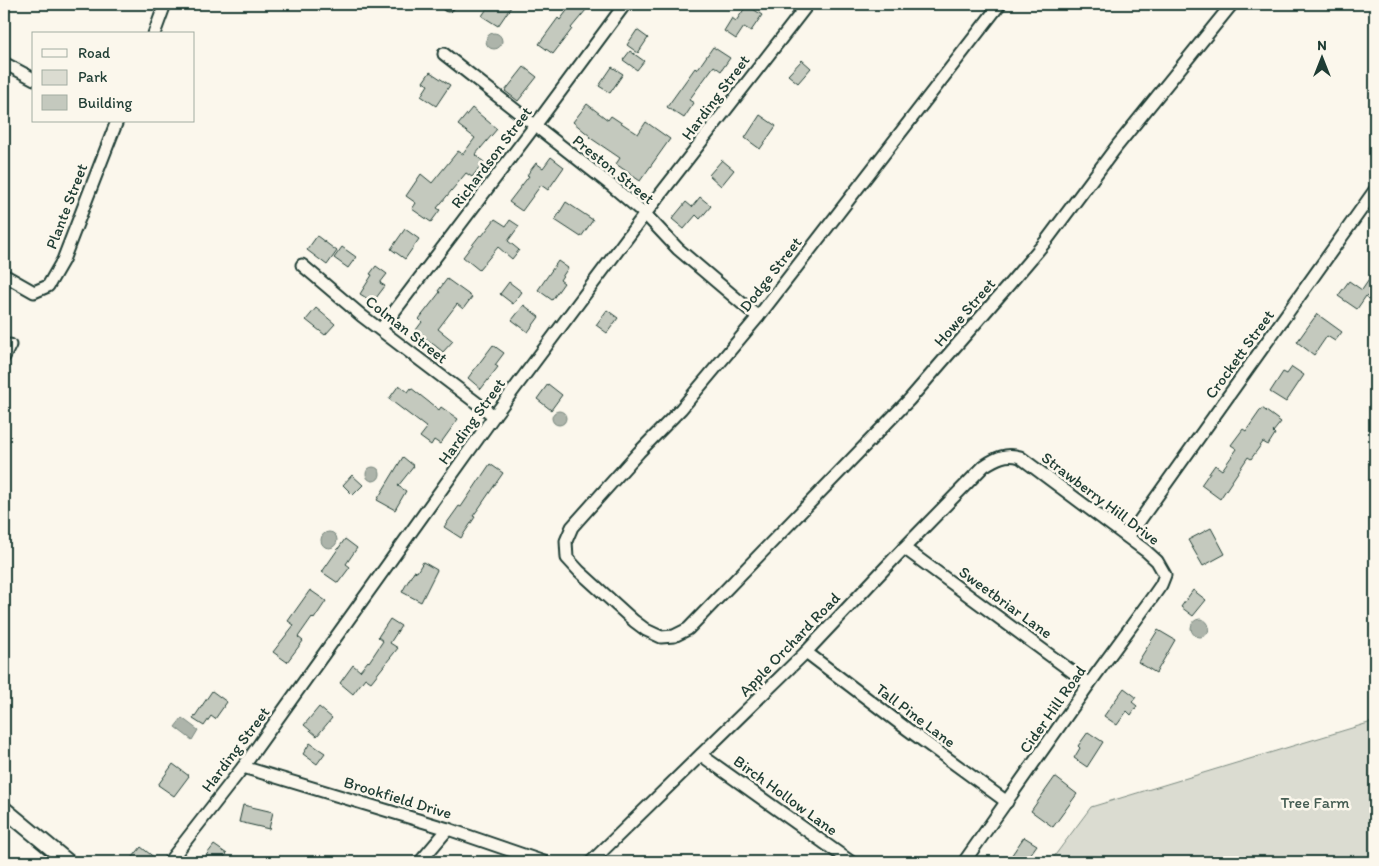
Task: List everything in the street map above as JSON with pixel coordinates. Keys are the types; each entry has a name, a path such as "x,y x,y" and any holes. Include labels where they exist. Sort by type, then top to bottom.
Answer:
{"street":[{"path":"155,32 166,4"},
{"name":"Richardson Street","path":"381,329 625,4"},
{"name":"Harding Street","path":"169,862 243,768 494,416 645,214 808,4"},
{"name":"Dodge Street","path":"568,558 566,541 572,527 639,452 681,409 758,317 1000,4"},
{"name":"Howe Street","path":"568,558 579,571 634,622 646,630 661,637 674,636 698,621 909,400 1007,288 1046,241 1117,146 1232,4"},
{"name":"Preston Street","path":"444,54 605,180 645,214 678,249 758,317"},
{"path":"4,63 32,78"},
{"name":"Plante Street","path":"4,275 34,292 48,286 63,260 115,122"},
{"name":"Crockett Street","path":"1128,537 1375,190"},
{"name":"Colman Street","path":"302,265 362,316 494,416"},
{"path":"4,357 10,345"},
{"name":"Strawberry Hill Drive","path":"1011,455 1020,457 1128,537 1157,561 1165,575"},
{"name":"Apple Orchard Road","path":"592,862 806,652 984,466 994,460 1011,455"},
{"name":"Sweetbriar Lane","path":"904,548 1089,684"},
{"name":"Cider Hill Road","path":"964,862 1154,595 1165,575"},
{"name":"Tall Pine Lane","path":"806,652 1007,802"},
{"name":"Birch Hollow Lane","path":"701,755 851,862"},
{"name":"Brookfield Drive","path":"243,768 448,829 544,862"},
{"path":"4,810 68,862"},
{"path":"420,862 448,829"}],"green space":[{"name":"Tree Farm","path":"1375,721 1375,862 1050,862 1091,807"}],"shaded area":[{"path":"494,33 502,41 494,49 486,41"},
{"path":"556,411 562,411 566,418 562,425 556,425 552,421 552,415"},
{"path":"370,467 376,467 380,474 376,481 370,481 366,477 366,471"},
{"path":"329,532 335,534 337,540 335,546 329,548 323,546 321,540 323,534"},
{"path":"1196,619 1204,619 1209,624 1207,635 1196,637 1191,632 1191,624"},
{"path":"182,718 198,730 192,740 175,727"}],"building":[{"path":"490,4 513,4 498,26 482,16"},
{"path":"572,4 591,4 553,54 539,44 558,18 560,20"},
{"path":"747,5 762,15 751,31 744,27 736,39 724,31 732,18 736,21"},
{"path":"637,30 648,38 638,53 627,45"},
{"path":"713,47 730,58 721,71 714,66 689,100 694,103 684,118 667,107 695,68 697,70"},
{"path":"630,51 644,61 637,70 623,60"},
{"path":"802,60 811,68 798,83 788,75"},
{"path":"524,67 537,77 518,101 505,91"},
{"path":"612,67 623,74 610,93 599,86"},
{"path":"430,72 450,85 436,106 421,96 428,85 423,82"},
{"path":"587,104 608,120 611,116 638,134 646,122 670,139 640,181 616,164 620,158 589,137 573,122"},
{"path":"472,108 497,129 475,155 484,162 472,177 466,173 437,208 440,210 431,222 412,209 416,203 406,196 421,174 432,183 458,151 463,154 475,138 458,125"},
{"path":"760,115 776,126 760,149 745,138"},
{"path":"551,157 564,167 548,190 541,185 522,211 509,202 529,176 527,175 536,163 543,168"},
{"path":"722,160 734,170 721,186 709,175"},
{"path":"700,197 711,206 700,219 696,215 684,229 672,219 686,202 692,207"},
{"path":"566,202 593,220 581,237 555,220"},
{"path":"495,219 506,226 510,220 519,226 508,241 519,250 512,259 498,247 479,270 463,257"},
{"path":"405,229 419,239 405,259 391,249"},
{"path":"317,236 337,251 327,265 307,250"},
{"path":"342,247 356,257 348,268 334,258"},
{"path":"558,261 568,268 560,280 564,283 552,300 538,290"},
{"path":"376,266 387,274 380,283 385,286 373,302 360,294"},
{"path":"1375,271 1375,303 1366,296 1357,309 1338,296 1349,281 1362,290"},
{"path":"447,279 472,297 463,309 457,304 438,329 453,341 443,352 416,330 422,322 419,319 440,292 438,291"},
{"path":"509,282 522,292 513,304 500,294"},
{"path":"524,305 539,317 528,332 512,320"},
{"path":"316,308 335,324 325,335 306,320"},
{"path":"607,310 618,318 607,333 596,325"},
{"path":"1317,314 1342,332 1335,341 1327,336 1314,355 1297,342"},
{"path":"493,345 504,353 495,365 498,367 481,389 468,378"},
{"path":"1292,367 1304,375 1286,402 1270,392 1283,372 1287,374"},
{"path":"548,384 562,395 551,410 537,399"},
{"path":"399,385 408,392 411,388 439,410 441,407 458,419 440,444 434,440 431,445 420,437 427,428 389,399"},
{"path":"1262,408 1281,422 1273,432 1275,434 1268,445 1263,442 1251,459 1248,457 1220,499 1201,485 1215,465 1222,470 1237,449 1231,445 1243,429 1246,431"},
{"path":"403,457 414,466 398,486 406,491 395,510 377,500"},
{"path":"490,464 503,473 473,516 475,517 461,538 444,527 459,506 461,507"},
{"path":"352,475 363,485 353,495 343,485"},
{"path":"1211,528 1225,554 1203,566 1188,540"},
{"path":"345,539 357,548 346,564 350,567 338,583 322,572"},
{"path":"423,562 437,570 421,602 402,592 414,571 417,572"},
{"path":"310,590 326,601 314,619 312,617 298,637 303,641 287,662 273,652 294,625 288,621"},
{"path":"1193,590 1206,600 1193,616 1181,607"},
{"path":"390,619 401,626 390,643 398,648 371,682 365,678 353,694 340,683 353,665 360,671 369,662 383,641 378,637"},
{"path":"1158,630 1175,640 1156,673 1138,662"},
{"path":"1124,688 1136,697 1132,702 1137,706 1131,715 1127,711 1117,725 1104,716"},
{"path":"212,691 227,702 215,719 211,716 204,726 193,719"},
{"path":"319,707 332,718 317,736 304,725"},
{"path":"1088,732 1103,742 1087,767 1074,758 1080,748 1078,746"},
{"path":"310,743 325,753 317,764 303,754"},
{"path":"173,764 189,776 174,796 158,785"},
{"path":"1055,777 1077,794 1053,827 1031,811"},
{"path":"243,805 273,812 269,829 239,822"},
{"path":"1024,837 1037,845 1025,862 1007,862"},
{"path":"214,845 227,854 220,862 201,862"},
{"path":"141,847 160,862 129,862"}]}
